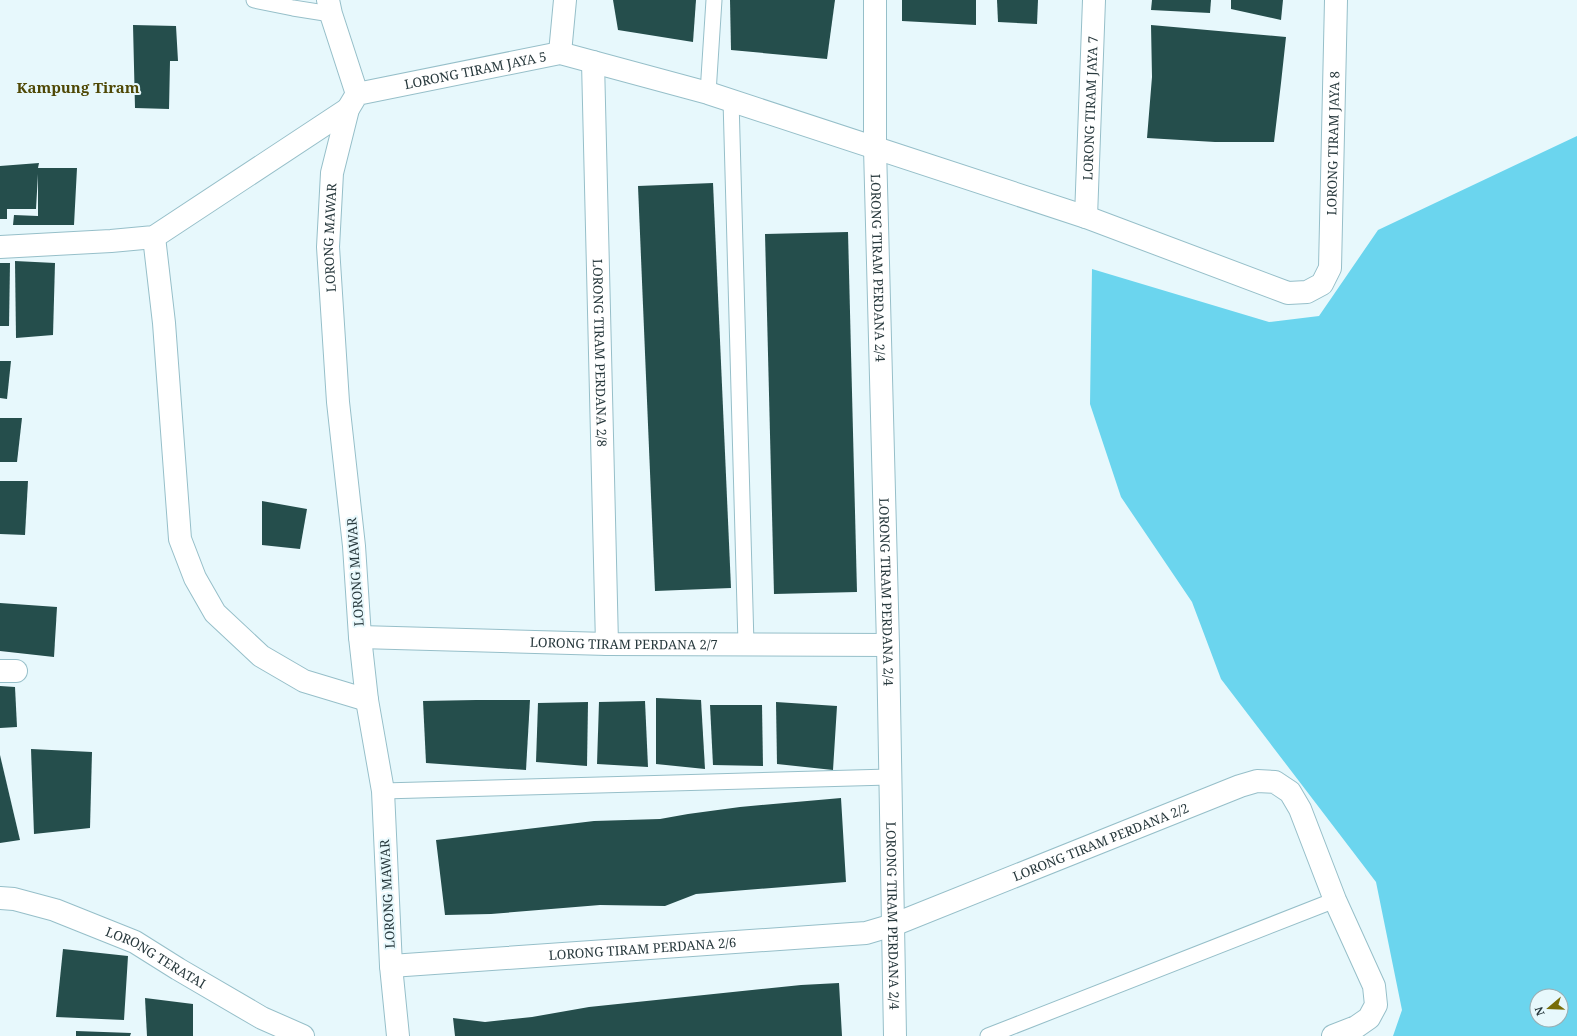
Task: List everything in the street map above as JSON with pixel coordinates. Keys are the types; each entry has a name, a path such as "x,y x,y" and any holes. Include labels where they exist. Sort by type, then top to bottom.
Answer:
{"street":[{"name":"LORONG TIRAM JAYA 5","path":"352,101 560,53 565,0"},
{"name":"LORONG TIRAM PERDANA 2/4","path":"876,0 875,148 888,645 889,777 895,1036"},
{"name":"LORONG TIRAM JAYA 7","path":"1086,216 1094,0"},
{"name":"LORONG TIRAM JAYA 8","path":"1086,216 1288,293 1306,292 1322,284 1330,268 1336,0"},
{"path":"0,247 111,241 154,236 352,101 330,7"},
{"path":"560,53 731,100 1086,216"},
{"name":"LORONG TIRAM PERDANA 2/8","path":"593,62 608,644"},
{"name":"LORONG MAWAR","path":"352,101 332,173 328,247 338,402 354,546 360,637 367,700 383,791 390,966 398,1036"},
{"path":"154,236 164,323 180,539 195,578 215,613 261,656 304,681 367,700"},
{"name":"LORONG TIRAM PERDANA 2/7","path":"360,637 608,644 888,645"},
{"name":"LORONG TIRAM PERDANA 2/2","path":"893,925 1233,789 1257,781 1275,782 1290,792 1300,809 1335,900 1374,986 1376,1005 1368,1018 1356,1027 1333,1036"},
{"name":"LORONG TERATAI","path":"0,898 14,899 55,910 134,942 262,1018 303,1036"},
{"name":"LORONG TIRAM PERDANA 2/6","path":"390,966 866,932 893,925"}],"lane":[{"path":"254,0 330,7"},
{"path":"708,93 714,0"},
{"path":"731,100 746,644"},
{"path":"383,791 889,777"},
{"path":"988,1036 1335,900"}],"shaded area":[{"path":"1577,136 1577,1036 1393,1036 1402,1010 1376,882 1221,679 1192,602 1121,497 1090,404 1092,269 1269,322 1319,316 1378,230"}],"building":[{"path":"613,0 696,0 693,42 618,30"},
{"path":"730,0 835,0 827,59 731,50"},
{"path":"902,0 976,0 976,25 902,21"},
{"path":"997,0 1038,0 1037,24 998,22"},
{"path":"1152,0 1211,0 1210,13 1151,10"},
{"path":"1231,0 1283,0 1281,20 1231,9"},
{"path":"133,25 176,26 178,61 170,61 169,109 135,108"},
{"path":"1151,25 1286,37 1274,142 1215,142 1147,138 1152,77"},
{"path":"39,163 38,168 77,168 74,225 13,225 14,215 38,216 38,174 36,209 7,209 7,219 0,219 0,166"},
{"path":"713,183 731,588 655,591 638,186"},
{"path":"848,232 857,592 774,594 765,234"},
{"path":"15,261 55,263 53,335 16,338"},
{"path":"0,263 10,263 9,326 0,326"},
{"path":"0,361 11,361 7,399 0,398"},
{"path":"0,418 22,418 17,462 0,462"},
{"path":"0,481 28,481 25,535 0,534"},
{"path":"262,501 307,509 300,549 262,545"},
{"path":"0,603 57,607 54,657 0,651"},
{"path":"0,686 15,687 17,727 0,728"},
{"path":"656,698 701,700 705,769 656,764"},
{"path":"530,700 526,770 426,763 423,701"},
{"path":"645,701 648,767 597,764 599,702"},
{"path":"588,702 587,766 536,762 538,703"},
{"path":"776,702 837,706 833,770 777,764"},
{"path":"710,705 762,705 763,766 713,765"},
{"path":"31,749 92,752 90,828 34,834"},
{"path":"0,755 20,840 0,843"},
{"path":"841,798 846,882 696,894 665,906 600,905 491,914 445,915 436,840 594,821 660,819 740,807"},
{"path":"63,949 128,956 124,1020 56,1017"},
{"path":"839,983 842,1036 455,1036 453,1018 485,1022 532,1017 589,1007 801,985"},
{"path":"145,998 193,1004 193,1036 147,1036"},
{"path":"76,1031 131,1033 130,1036 76,1036"}],"district":[{"name":"Kampung Tiram","path":"78,88"}]}
